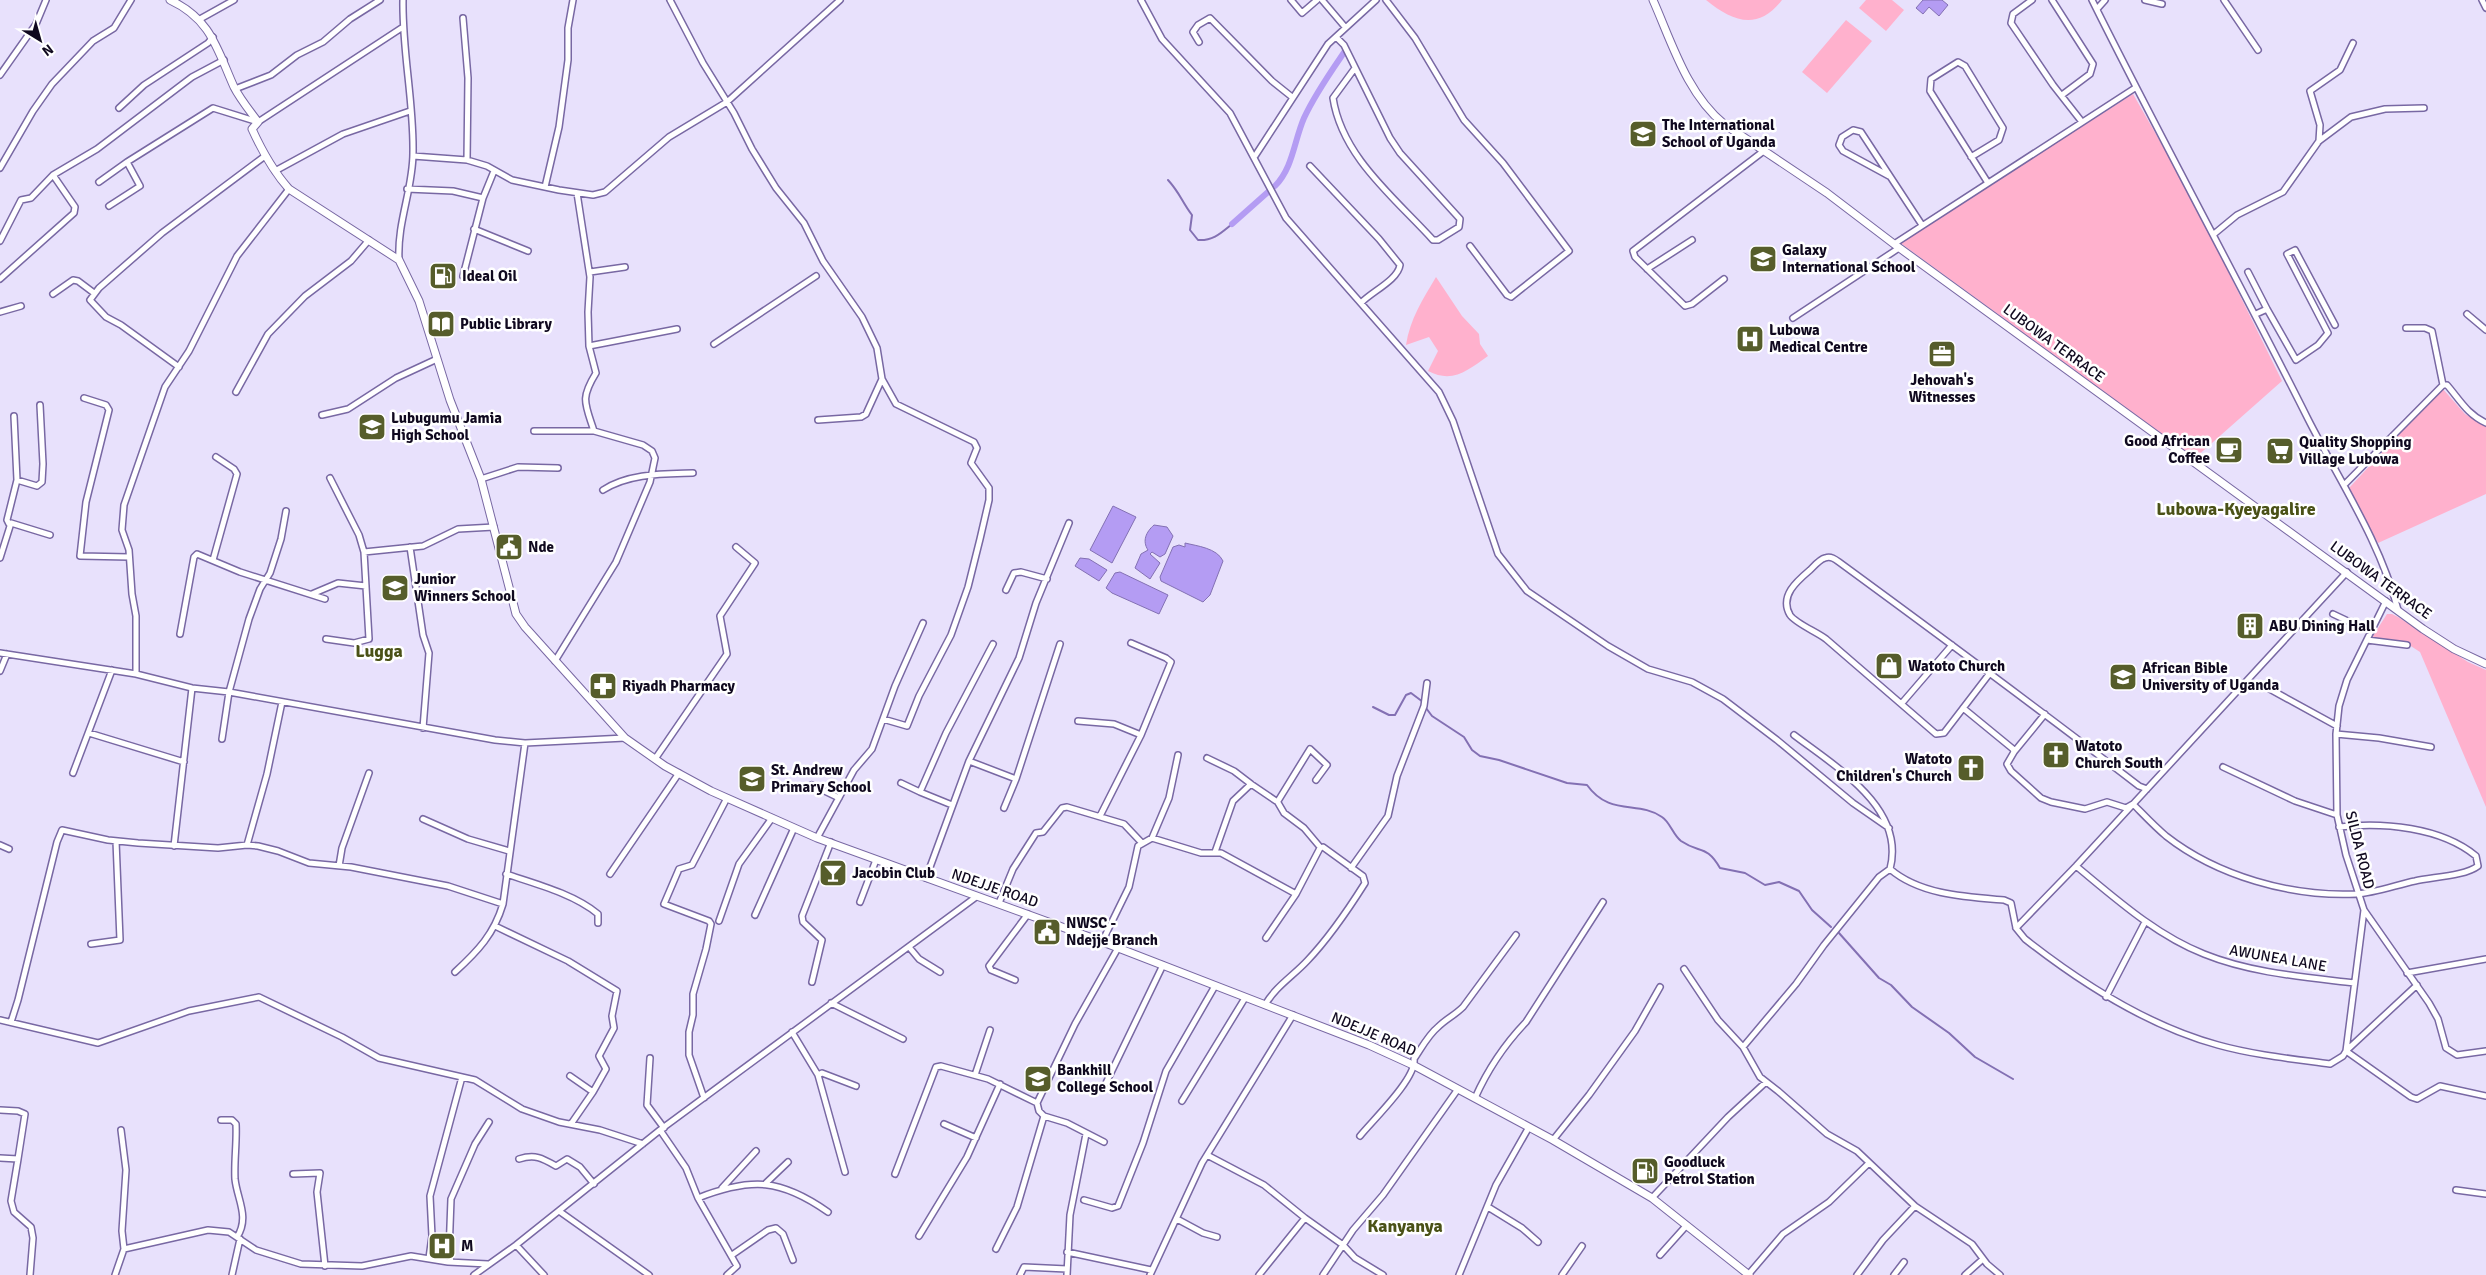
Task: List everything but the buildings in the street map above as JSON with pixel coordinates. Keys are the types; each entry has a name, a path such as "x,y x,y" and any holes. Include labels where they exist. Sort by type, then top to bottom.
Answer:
{"street":[{"path":"0,75 36,24 46,0"},
{"path":"0,168 33,111 52,84 93,41 114,28 131,0"},
{"path":"170,0 200,19 213,37 235,89 258,122"},
{"path":"200,19 234,0"},
{"path":"235,89 271,75 297,55 323,42 350,19 380,0"},
{"path":"399,260 398,245 413,156 403,27 403,0"},
{"path":"545,187 559,127 568,60 568,28 573,0"},
{"path":"670,0 703,63 776,188 804,223 823,260 862,317 877,348 882,380 896,404 974,442 977,448 971,463 989,492 988,508 968,587 947,643 919,696 907,726 883,719"},
{"path":"413,156 467,160 512,180 593,195 609,189 669,137 727,102 840,0"},
{"path":"1140,0 1162,39 1230,113 1255,156 1286,218 1439,392 1452,421 1498,554 1527,592 1608,646 1648,669 1692,682 1723,699 1777,740 1853,803 1889,828"},
{"path":"1291,0 1302,13 1317,0"},
{"path":"1322,0 1345,26"},
{"path":"1255,156 1328,44 1345,26 1376,0"},
{"path":"1386,0 1415,38 1464,120 1503,163 1569,251 1511,297 1507,295 1470,246"},
{"name":"LUBOWA TERRACE","path":"1654,0 1688,76 1702,102 1724,124 1827,193 1896,246 2398,610 2454,649 2486,664"},
{"path":"2032,0 2013,14 2011,23 2082,122"},
{"path":"2052,0 2094,67 2090,74 2062,95"},
{"path":"2092,0 2136,88 2344,485 2394,591 2398,610"},
{"path":"2097,10 2105,0"},
{"path":"2145,0 2162,4"},
{"path":"2224,0 2258,50"},
{"path":"2482,0 2486,8"},
{"path":"463,18 468,78 467,160"},
{"path":"1199,42 1193,32 1198,25 1210,18 1272,80 1292,97"},
{"path":"399,260 289,189 265,156 252,129 258,122 348,61 403,27"},
{"path":"119,108 144,85 208,43 213,37"},
{"path":"1336,37 1344,45 1390,138 1400,153 1460,219 1459,227 1438,240 1433,240 1355,155 1336,114 1333,98 1355,68"},
{"path":"2319,141 2320,125 2310,91 2340,70 2353,43"},
{"path":"0,241 19,202 33,196 41,185 53,175 97,148 192,77 224,60"},
{"path":"1971,157 1999,140 2003,128 1964,66 1958,62 1931,79 1929,88 1971,157 1988,184"},
{"path":"1793,318 1896,246 1922,225 2136,88"},
{"path":"99,182 127,162 213,108 258,122"},
{"path":"2214,234 2237,215 2282,192 2319,141 2342,122 2358,114 2385,109 2424,108"},
{"path":"275,171 343,134 410,111"},
{"path":"1890,176 1843,152 1839,145 1842,137 1853,130 1861,132 1890,176 1922,225"},
{"path":"1724,279 1692,304 1685,306 1633,254 1634,248 1765,150"},
{"path":"179,367 121,325 106,317 90,300 94,293 169,227 265,156"},
{"path":"109,206 140,186 127,162"},
{"path":"1310,166 1379,238 1400,265 1399,271 1393,277 1361,303"},
{"path":"462,276 474,229 494,171"},
{"path":"0,280 74,213 75,208 53,175"},
{"path":"136,674 136,616 129,557 122,530 124,505 165,388 179,367 237,256 289,189"},
{"path":"407,189 453,191 484,198"},
{"path":"577,193 590,272 589,346 596,373 586,389 585,397 594,431"},
{"path":"474,229 528,251"},
{"path":"236,392 268,334 305,296 351,262 369,240"},
{"path":"1647,269 1692,240"},
{"path":"2248,272 2296,360 2318,344 2328,333 2287,254 2295,250 2335,325"},
{"name":"NDEJJE ROAD","path":"399,260 419,301 437,359 481,479 516,614 525,627 625,738 655,760 726,798 817,838 976,897 999,903 1163,965 1293,1015 1415,1066 1553,1140 1652,1198 1748,1275"},
{"path":"590,272 625,267"},
{"path":"714,344 816,276"},
{"path":"53,294 73,280 78,281 94,293"},
{"path":"0,312 21,306"},
{"path":"2256,314 2267,309"},
{"path":"2467,314 2486,330"},
{"path":"2406,328 2425,328 2432,331 2443,384 2451,390 2463,407 2486,423"},
{"path":"589,346 677,329"},
{"path":"322,415 348,409 396,378 437,359"},
{"path":"818,420 861,417 866,414 882,380"},
{"path":"2344,485 2443,384"},
{"path":"84,398 106,405 109,410 86,502 80,556 129,557"},
{"path":"17,480 37,486 42,482 40,405"},
{"path":"0,558 9,524 8,520 17,480 14,416"},
{"path":"534,431 594,431 643,445 652,451 655,458 652,475 616,562 555,661"},
{"path":"213,560 237,474 234,469 216,457"},
{"path":"481,479 518,467 558,468"},
{"path":"604,490 618,482 652,475 694,473"},
{"path":"326,639 354,643 369,639 364,552 359,535 330,478"},
{"path":"222,739 229,692 249,619 265,579 270,573 281,539 286,511"},
{"path":"9,524 14,523 50,535"},
{"path":"926,878 969,761 1019,658 1036,603 1069,523"},
{"path":"364,552 425,545 458,529 494,526"},
{"path":"410,547 423,635 429,653 423,728"},
{"path":"655,760 728,654 720,616 755,563 736,547"},
{"path":"180,634 194,557 197,554 240,572 325,599"},
{"path":"1990,673 1944,733 1936,734 1826,639 1795,621 1787,606 1788,597 1794,584 1824,558 1832,557 1990,673 2045,714 2139,786 2147,789"},
{"path":"1006,590 1014,573 1021,572 1047,579"},
{"path":"2016,928 2076,866 2347,572"},
{"path":"311,594 338,583 366,586"},
{"name":"SILDA ROAD","path":"2386,601 2347,680 2336,726 2337,816 2339,827 2357,894 2364,910 2418,985 2438,1019 2448,1052 2457,1055 2486,1051"},
{"path":"2333,614 2371,632"},
{"path":"817,838 857,766 872,749 923,623"},
{"path":"2367,640 2407,645"},
{"path":"920,792 946,733 993,644"},
{"path":"1004,808 1016,778 1060,644"},
{"path":"1100,816 1141,735 1171,662 1166,658 1130,644"},
{"path":"1902,703 1952,645"},
{"path":"0,653 136,674 192,688 229,692 423,728 525,743 625,738"},
{"path":"0,671 7,654"},
{"path":"73,773 112,670"},
{"path":"1351,868 1388,816 1397,776 1424,706 1427,682"},
{"path":"174,846 192,688"},
{"path":"2266,688 2336,726"},
{"path":"247,845 267,774 282,702"},
{"path":"1963,708 2014,752"},
{"path":"2045,714 2014,752 2008,764 2011,771 2041,798 2085,809 2107,802 2126,808 2133,804"},
{"path":"1078,721 1114,724 1141,735"},
{"path":"89,733 184,762"},
{"path":"2336,734 2379,738 2431,747"},
{"path":"1743,1047 1796,984 1824,945 1879,877 1890,869 1894,854 1889,828 1882,811 1870,797 1794,735"},
{"path":"455,972 484,946 495,926 503,904 525,743"},
{"path":"1277,802 1310,748 1327,763 1316,780"},
{"path":"1152,838 1170,798 1178,755"},
{"path":"1207,758 1234,771 1277,802 1284,813 1304,828 1320,847 1363,876 1365,881 1355,899 1324,942 1271,995 1266,1005"},
{"path":"969,761 1016,778"},
{"path":"2223,767 2295,801 2337,816"},
{"path":"339,866 342,848 369,773"},
{"path":"610,874 679,773"},
{"path":"901,783 952,806"},
{"path":"1215,852 1233,801 1251,784"},
{"path":"812,785 839,798"},
{"path":"704,1098 689,1055 689,1032 693,1015 693,994 711,924 709,921 665,907 664,904 679,869 692,865 726,798"},
{"path":"2133,804 2165,835 2209,863 2274,886 2298,891 2357,894 2437,876 2472,872 2478,866 2478,861 2471,852 2454,842 2424,832 2366,825 2339,827"},
{"path":"999,903 1013,869 1036,833 1043,832 1059,810 1066,807 1124,824 1141,842"},
{"path":"719,921 739,864 772,818"},
{"path":"423,819 468,839 509,851"},
{"path":"755,915 794,828"},
{"path":"11,1022 60,832 66,829 116,841 218,848 247,845 278,850 309,864 339,866 448,886 503,904"},
{"path":"1102,942 1129,887 1136,852 1141,842 1152,838 1200,853 1215,852 1238,862 1296,894"},
{"path":"91,944 120,940 116,841"},
{"path":"812,982 821,952 822,940 803,922 802,916 831,842"},
{"path":"0,845 9,849"},
{"path":"1266,938 1296,894 1320,847"},
{"path":"860,902 876,860"},
{"name":"AWUNEA LANE","path":"2076,866 2146,922 2187,946 2220,960 2295,976 2354,983"},
{"path":"1890,869 1904,880 1954,895 2004,900 2013,907 2016,928 2031,944 2106,997 2178,1030 2217,1045 2330,1064 2338,1061 2346,1050 2418,985"},
{"path":"506,874 569,898 592,910 599,916 598,923"},
{"path":"474,1275 516,1245 662,1129 976,897"},
{"path":"1475,1098 1482,1082 1516,1031 1526,1022 1603,902"},
{"path":"2346,1050 2364,910"},
{"path":"1015,980 991,970 989,966 1028,914"},
{"path":"2106,997 2146,922"},
{"path":"495,926 568,961 617,991 612,1016 614,1028 599,1056 606,1069 571,1124"},
{"path":"1360,1136 1386,1107 1415,1066 1414,1059 1426,1040 1438,1027 1453,1017 1463,1007 1516,935"},
{"path":"908,946 919,959 940,972"},
{"path":"1104,1142 1067,1123 1044,1116 1038,1111 1036,1103 1075,1024 1118,948"},
{"path":"2407,972 2486,959"},
{"path":"1106,1083 1163,965"},
{"path":"1684,969 1718,1020 1743,1047 1760,1077 1827,1134 1857,1151 1915,1206 1972,1244 1983,1260 2000,1275"},
{"path":"1084,1200 1112,1208 1118,1206 1143,1143 1166,1071 1215,986"},
{"path":"1553,1140 1589,1095 1634,1030 1660,987"},
{"path":"0,1020 98,1043 189,1011 259,997 342,1037 379,1058 475,1080 522,1109 643,1144"},
{"path":"1182,1101 1245,998"},
{"path":"831,1003 903,1039"},
{"path":"1067,1252 1151,1272 1207,1155 1293,1015"},
{"path":"975,1075 990,1030"},
{"path":"792,1032 818,1075 845,1172"},
{"path":"2346,1050 2411,1097 2417,1099 2440,1086 2486,1096"},
{"path":"650,1058 647,1105 686,1168 698,1198 732,1255 737,1266 727,1275"},
{"path":"895,1174 936,1067 941,1066 975,1075 1000,1084 1036,1103"},
{"path":"818,1075 822,1073 829,1075 856,1086"},
{"path":"429,1258 432,1236 430,1196 462,1076"},
{"path":"570,1076 593,1092"},
{"path":"1652,1198 1728,1116 1766,1082"},
{"path":"920,1236 976,1138 1000,1084"},
{"path":"1323,1275 1362,1218 1383,1195 1458,1089"},
{"path":"0,1110 18,1111 25,1114 11,1201 14,1212 31,1228 33,1238 30,1275"},
{"path":"996,1249 1017,1207 1044,1116"},
{"path":"221,1120 232,1120 236,1124 235,1180 243,1215 232,1275"},
{"path":"451,1262 449,1253 450,1199 475,1144 489,1122"},
{"path":"944,1124 976,1138"},
{"path":"1459,1275 1496,1185 1528,1127"},
{"path":"115,1275 124,1249 122,1231 126,1170 121,1130"},
{"path":"1067,1275 1067,1252 1072,1207 1086,1134"},
{"path":"722,1189 756,1151"},
{"path":"520,1159 530,1155 539,1156 556,1166 567,1159 580,1167 594,1184"},
{"path":"1207,1155 1264,1185 1343,1245 1355,1258 1383,1275"},
{"path":"0,1158 18,1159"},
{"path":"766,1183 788,1162"},
{"path":"1748,1275 1784,1234 1829,1202 1869,1164"},
{"path":"294,1174 320,1173 317,1192 326,1266"},
{"path":"698,1198 722,1189 766,1183 792,1190 828,1212"},
{"path":"2456,1190 2486,1194"},
{"path":"1857,1275 1883,1240 1915,1206"},
{"path":"1488,1207 1515,1223 1538,1242"},
{"path":"559,1211 649,1275"},
{"path":"1259,1275 1305,1218"},
{"path":"1177,1219 1204,1233 1217,1237"},
{"path":"1660,1255 1686,1226"},
{"path":"732,1255 768,1230 776,1228 783,1234 793,1260"},
{"path":"124,1249 220,1229 256,1250 284,1261 326,1266 362,1266 411,1256 451,1262 489,1264"},
{"path":"516,1245 544,1275"},
{"path":"1562,1275 1582,1246"},
{"path":"1965,1275 1983,1260"},
{"path":"1894,1275 1904,1262"},
{"path":"1020,1275 1024,1267 1067,1269"}],"shaded area":[{"path":"1706,0 1782,0 1764,16 1745,20 1726,14"},
{"path":"1866,0 1892,0 1904,10 1886,31 1859,8"},
{"path":"1923,0 1942,0 1948,5 1939,16 1929,7 1923,14 1916,8"},
{"path":"1846,20 1872,41 1827,93 1802,72"},
{"path":"2133,94 2189,192 2282,381 2195,458 1899,242"},
{"path":"1436,277 1462,316 1479,334 1480,344 1488,356 1460,374 1453,376 1437,375 1428,371 1438,351 1429,337 1406,345 1414,318"},
{"path":"2442,388 2465,414 2486,426 2486,494 2378,543 2349,488"},
{"path":"1113,506 1136,517 1112,563 1090,550"},
{"path":"1154,525 1167,527 1173,536 1165,554 1160,557 1152,552 1150,554 1160,563 1150,579 1135,568 1141,554 1148,550 1145,543 1146,537"},
{"path":"1185,543 1212,550 1223,561 1210,595 1203,602 1161,581 1160,577 1173,547 1179,545 1185,547"},
{"path":"1080,558 1089,559 1107,570 1099,581 1075,566"},
{"path":"1120,572 1168,595 1159,614 1112,593 1106,588 1115,573"},
{"path":"2387,614 2398,617 2468,662 2486,670 2486,807 2420,652 2403,641 2371,639"}],"waterway":[{"path":"1275,186 1286,171 1308,109 1345,51"},
{"path":"1168,180 1192,215 1190,230 1198,240 1212,238 1232,224"},
{"path":"1232,224 1268,192"},
{"path":"1373,707 1389,715 1395,715 1406,695 1411,693 1423,702"},
{"path":"1426,708 1432,716 1464,737 1472,750 1480,756 1499,760 1567,783 1587,785 1605,801 1615,805 1653,812 1665,819 1681,841 1707,852 1720,868 1745,873 1765,885 1779,882 1799,891 1812,910 1831,927"},
{"path":"1839,933 1879,978 1891,985 1912,1007 1949,1033 1975,1057 2013,1079"}],"place":[{"name":"The International School of Uganda","path":"1643,134"},
{"name":"Galaxy International School","path":"1763,259"},
{"name":"Ideal Oil","path":"443,276"},
{"name":"Public Library","path":"441,324"},
{"name":"Lubowa Medical Centre","path":"1750,339"},
{"name":"Jehovah's Witnesses","path":"1942,354"},
{"name":"Lubugumu Jamia High School","path":"372,427"},
{"name":"Good African Coffee","path":"2229,450"},
{"name":"Quality Shopping Village Lubowa","path":"2280,451"},
{"name":"Nde","path":"509,547"},
{"name":"Junior Winners School","path":"395,588"},
{"name":"ABU Dining Hall","path":"2250,626"},
{"name":"Watoto Church","path":"1889,666"},
{"name":"African Bible University of Uganda","path":"2123,677"},
{"name":"Riyadh Pharmacy","path":"603,686"},
{"name":"Watoto Church South","path":"2056,755"},
{"name":"Watoto Children's Church","path":"1971,768"},
{"name":"St. Andrew Primary School","path":"752,779"},
{"name":"Jacobin Club","path":"833,873"},
{"name":"NWSC - Ndejje Branch","path":"1047,932"},
{"name":"Bankhill College School","path":"1038,1079"},
{"name":"Goodluck Petrol Station","path":"1645,1171"},
{"name":"M","path":"442,1246"}],"district":[{"name":"Lubowa-Kyeyagalire","path":"2236,509"},
{"name":"Lugga","path":"379,651"},
{"name":"Kanyanya","path":"1405,1226"}]}
